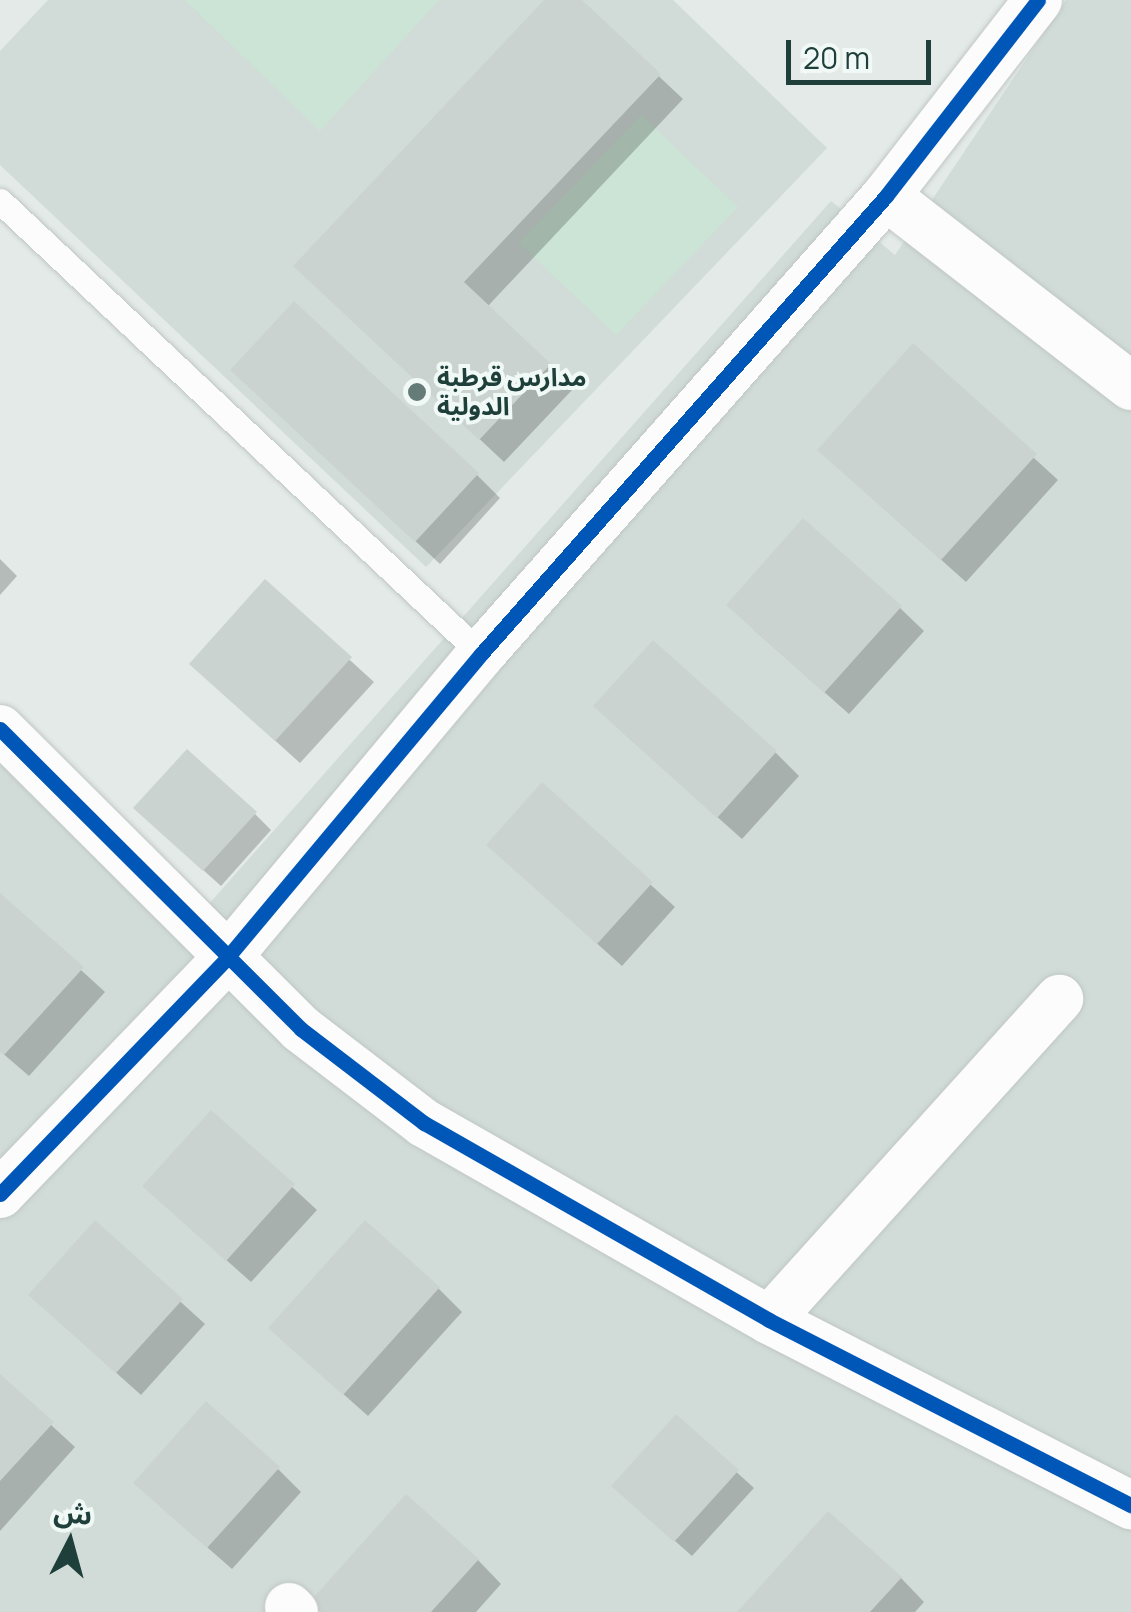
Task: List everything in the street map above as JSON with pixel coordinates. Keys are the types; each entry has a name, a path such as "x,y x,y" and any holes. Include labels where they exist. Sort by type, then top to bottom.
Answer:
{"street":[{"path":"0,1194 226,959 481,654 886,196 1038,0"},
{"path":"886,196 1131,386"},
{"path":"0,730 226,959 352,1074 424,1123 769,1320 1131,1505"},
{"path":"769,1320 1059,999"}],"lane":[{"path":"0,201 481,654"}],"shaded area":[{"name":"مدارس قرطبة الدولية","path":"48,0 673,0 827,148 426,567 0,165 0,51"},
{"path":"1066,0 1131,0 1131,1612 0,1612 0,744 208,905 831,201 895,255"}],"green space":[{"path":"185,0 439,0 320,131"},
{"path":"641,115 738,207 616,335 519,243"}],"building":[{"path":"544,0 582,0 661,74 464,282 551,364 479,440 293,266"},
{"path":"294,301 479,473 415,542 230,370"},
{"path":"913,343 1037,454 941,560 817,450"},
{"path":"803,518 902,606 824,693 726,605"},
{"path":"265,579 352,657 275,741 189,664"},
{"path":"653,640 777,751 717,818 593,706"},
{"path":"187,749 257,812 203,871 133,808"},
{"path":"542,782 653,882 597,944 486,845"},
{"path":"0,893 84,967 4,1055 0,1051"},
{"path":"211,1110 295,1184 226,1261 142,1186"},
{"path":"95,1220 183,1299 116,1373 28,1295"},
{"path":"365,1220 440,1287 343,1395 268,1328"},
{"path":"0,1374 54,1422 0,1481"},
{"path":"206,1401 280,1467 207,1548 133,1483"},
{"path":"676,1414 739,1470 674,1542 611,1486"},
{"path":"406,1494 479,1559 431,1612 313,1612 306,1606"},
{"path":"828,1511 902,1577 870,1612 737,1612"}],"cycle path":[{"path":"0,1194 226,959 481,654 886,196 1038,0"},
{"path":"0,729 301,1029 424,1123 769,1320 1131,1505"}],"place":[{"name":"مدارس قرطبة الدولية","path":"417,392"}]}
